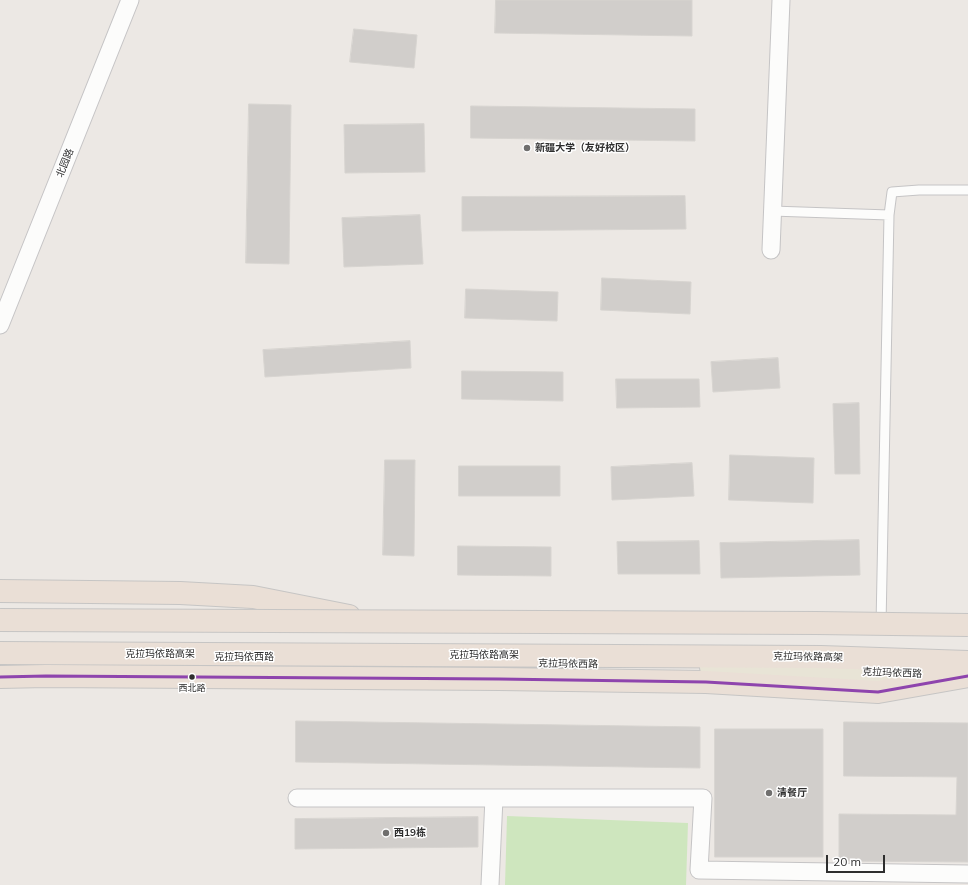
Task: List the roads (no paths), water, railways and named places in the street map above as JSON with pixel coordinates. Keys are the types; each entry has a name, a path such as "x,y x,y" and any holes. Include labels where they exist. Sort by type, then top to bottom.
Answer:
{"highway":[{"path":"0,591 180,593 252,597 366,620"},
{"path":"0,620 968,625"},
{"name":"克拉玛依路高架","path":"0,653 813,657 968,662"},
{"path":"0,677 500,679 706,682 878,692 968,676"}],"main road":[{"path":"0,620 366,620 782,627 968,625"},
{"name":"克拉玛依西路","path":"0,659 258,657 747,668 968,676"}],"street":[{"name":"北园路","path":"0,325 130,0"},
{"path":"771,250 781,0"},
{"path":"297,798 703,798 699,870 968,874"},
{"path":"490,885 494,798"}],"lane":[{"path":"881,626 889,215 892,192 919,190 968,190"},
{"path":"772,211 889,215"}],"place":[{"name":"新疆大学（友好校区）","path":"527,148"},
{"name":"西北路","path":"192,677"},
{"name":"清餐厅","path":"769,793"},
{"name":"西19栋","path":"386,833"}]}
